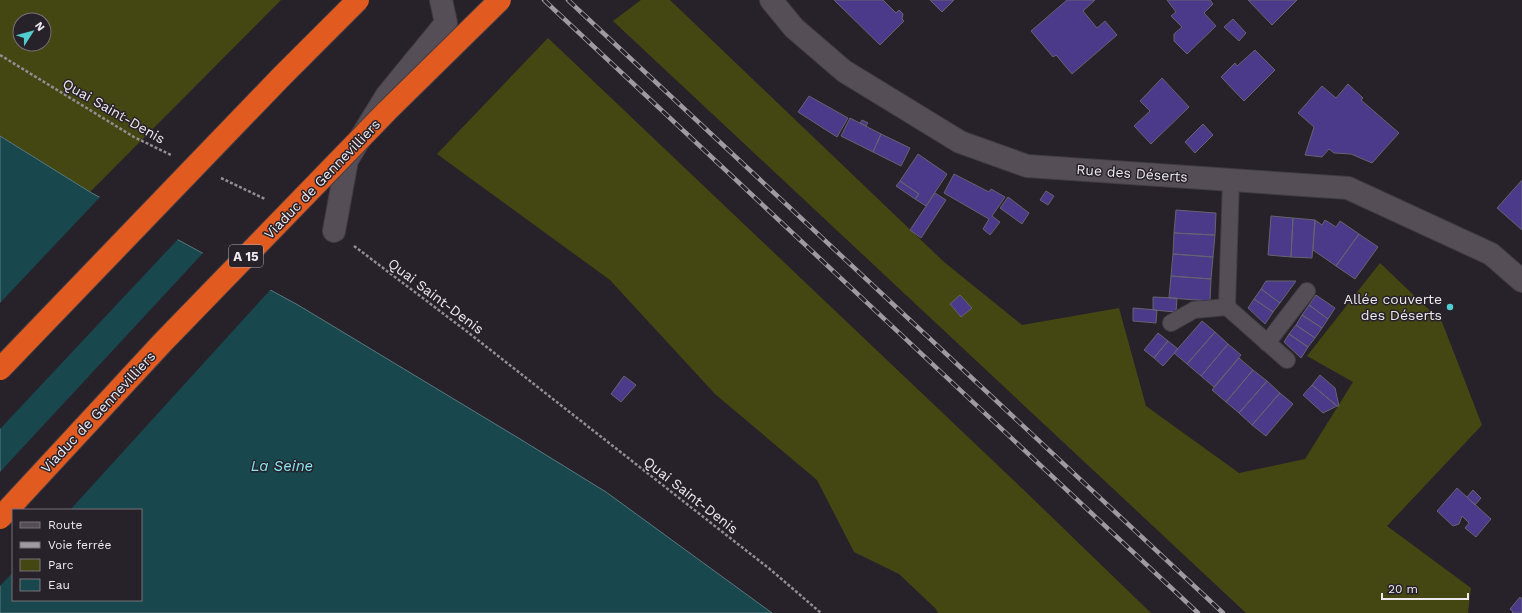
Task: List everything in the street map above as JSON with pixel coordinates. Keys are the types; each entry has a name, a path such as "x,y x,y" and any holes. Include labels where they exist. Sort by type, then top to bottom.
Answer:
{"highway":[{"path":"0,369 281,77 358,0"},
{"name":"Viaduc de Gennevilliers","path":"0,518 163,342 387,112 500,0"}],"street":[{"path":"334,231 346,160 388,95 446,23 441,0"},
{"name":"Rue des Déserts","path":"771,0 794,28 844,71 960,142 1026,166 1348,188 1490,254 1522,281"}],"lane":[{"path":"1227,307 1232,180"},
{"path":"1267,343 1307,291"},
{"path":"1171,323 1194,310 1227,307 1287,360"}],"path":[{"name":"Quai Saint-Denis","path":"0,55 134,137 177,157"},
{"path":"220,178 270,201"},
{"name":"Quai Saint-Denis","path":"334,231 464,330 771,570 820,613"}],"green space":[{"path":"0,0 281,0 90,192 0,136"},
{"path":"641,0 670,0 944,262 1022,325 1119,308 1146,406 1239,473 1305,459 1353,382 1307,356 1380,263 1442,322 1482,425 1387,526 1471,588 1468,613 1246,613 613,21"},
{"path":"548,38 1151,613 938,613 936,609 899,574 854,552 817,480 715,394 610,280 437,154"}],"water":[{"name":"La Seine","path":"0,136 90,192 298,305 606,492 772,613 0,613"}],"pier":[{"path":"101,196 179,238 0,429 0,303"},
{"path":"204,252 272,288 71,509 12,509 12,573 0,586 0,472"}],"building":[{"path":"834,0 883,0 896,13 899,10 903,14 902,19 904,21 880,45"},
{"path":"930,0 954,0 942,12"},
{"path":"1067,0 1095,0 1083,11 1097,28 1105,21 1117,35 1072,74 1056,55 1053,57 1031,31"},
{"path":"1167,0 1210,0 1213,4 1204,13 1216,26 1187,54 1174,41 1174,34 1182,27 1171,16 1176,12"},
{"path":"1248,0 1297,0 1272,25"},
{"path":"1233,19 1246,33 1239,41 1224,27"},
{"path":"1255,50 1275,70 1244,101 1221,77 1235,63 1237,66"},
{"path":"1162,78 1189,107 1151,144 1134,126 1150,111 1140,101"},
{"path":"1348,84 1363,98 1361,100 1399,133 1372,163 1351,154 1334,153 1329,149 1322,157 1305,155 1314,127 1298,113 1322,86 1336,98"},
{"path":"809,96 848,118 837,137 798,112"},
{"path":"850,118 881,134 873,152 841,136"},
{"path":"862,120 868,123 866,126 860,123"},
{"path":"1203,124 1213,135 1195,153 1185,142"},
{"path":"881,134 910,148 901,166 873,152"},
{"path":"918,154 947,174 926,206 915,199 919,194 900,181"},
{"path":"954,174 989,192 991,189 1005,197 992,216 1000,222 990,235 983,229 989,219 944,193"},
{"path":"1522,180 1522,230 1497,208"},
{"path":"900,181 919,194 915,199 896,186"},
{"path":"1046,191 1054,196 1048,205 1040,200"},
{"path":"935,193 946,200 921,238 910,230"},
{"path":"1008,197 1029,213 1022,224 1000,208"},
{"path":"1176,210 1216,213 1215,235 1174,233"},
{"path":"1271,216 1293,218 1291,257 1268,255"},
{"path":"1293,218 1315,220 1312,258 1291,257"},
{"path":"1315,220 1322,225 1325,220 1336,227 1340,221 1359,234 1336,266 1313,250"},
{"path":"1174,233 1215,235 1213,257 1173,254"},
{"path":"1359,234 1378,247 1355,279 1336,266"},
{"path":"1173,254 1213,257 1211,279 1171,276"},
{"path":"1171,276 1211,279 1210,301 1169,298"},
{"path":"1266,281 1296,281 1280,303 1261,289"},
{"path":"1261,289 1280,303 1273,312 1254,299"},
{"path":"960,295 972,308 961,317 950,304"},
{"path":"1316,295 1335,308 1328,319 1309,305"},
{"path":"1153,297 1177,298 1176,312 1153,310"},
{"path":"1254,299 1273,312 1265,324 1248,308"},
{"path":"1309,305 1328,319 1322,328 1302,315"},
{"path":"1133,308 1157,310 1156,323 1133,321"},
{"path":"1302,315 1322,328 1315,338 1296,325"},
{"path":"1202,321 1215,332 1187,364 1174,353"},
{"path":"1296,325 1315,338 1308,347 1289,334"},
{"path":"1215,332 1228,344 1201,376 1187,364"},
{"path":"1158,333 1168,341 1154,358 1144,350"},
{"path":"1289,334 1308,347 1301,358 1284,342"},
{"path":"1168,341 1178,349 1163,366 1154,358"},
{"path":"1228,344 1241,355 1214,387 1201,376"},
{"path":"1239,358 1253,370 1226,402 1212,390"},
{"path":"1253,370 1267,381 1239,413 1226,402"},
{"path":"1320,375 1335,388 1339,406 1337,406 1312,385"},
{"path":"624,376 636,385 621,402 611,394"},
{"path":"1267,381 1280,393 1252,425 1239,413"},
{"path":"1312,385 1337,406 1323,413 1303,395"},
{"path":"1280,393 1293,404 1266,436 1252,425"},
{"path":"1457,488 1491,519 1476,537 1465,528 1469,523 1462,516 1459,524 1453,526 1437,511"},
{"path":"1473,490 1481,498 1475,505 1467,497"},
{"path":"1520,597 1522,599 1522,613 1512,613 1513,612 1510,609"}],"railway":[{"path":"544,0 1198,613"},
{"path":"568,0 1223,613"}],"place":[{"name":"Allée couverte des Déserts","path":"1450,307"}]}
